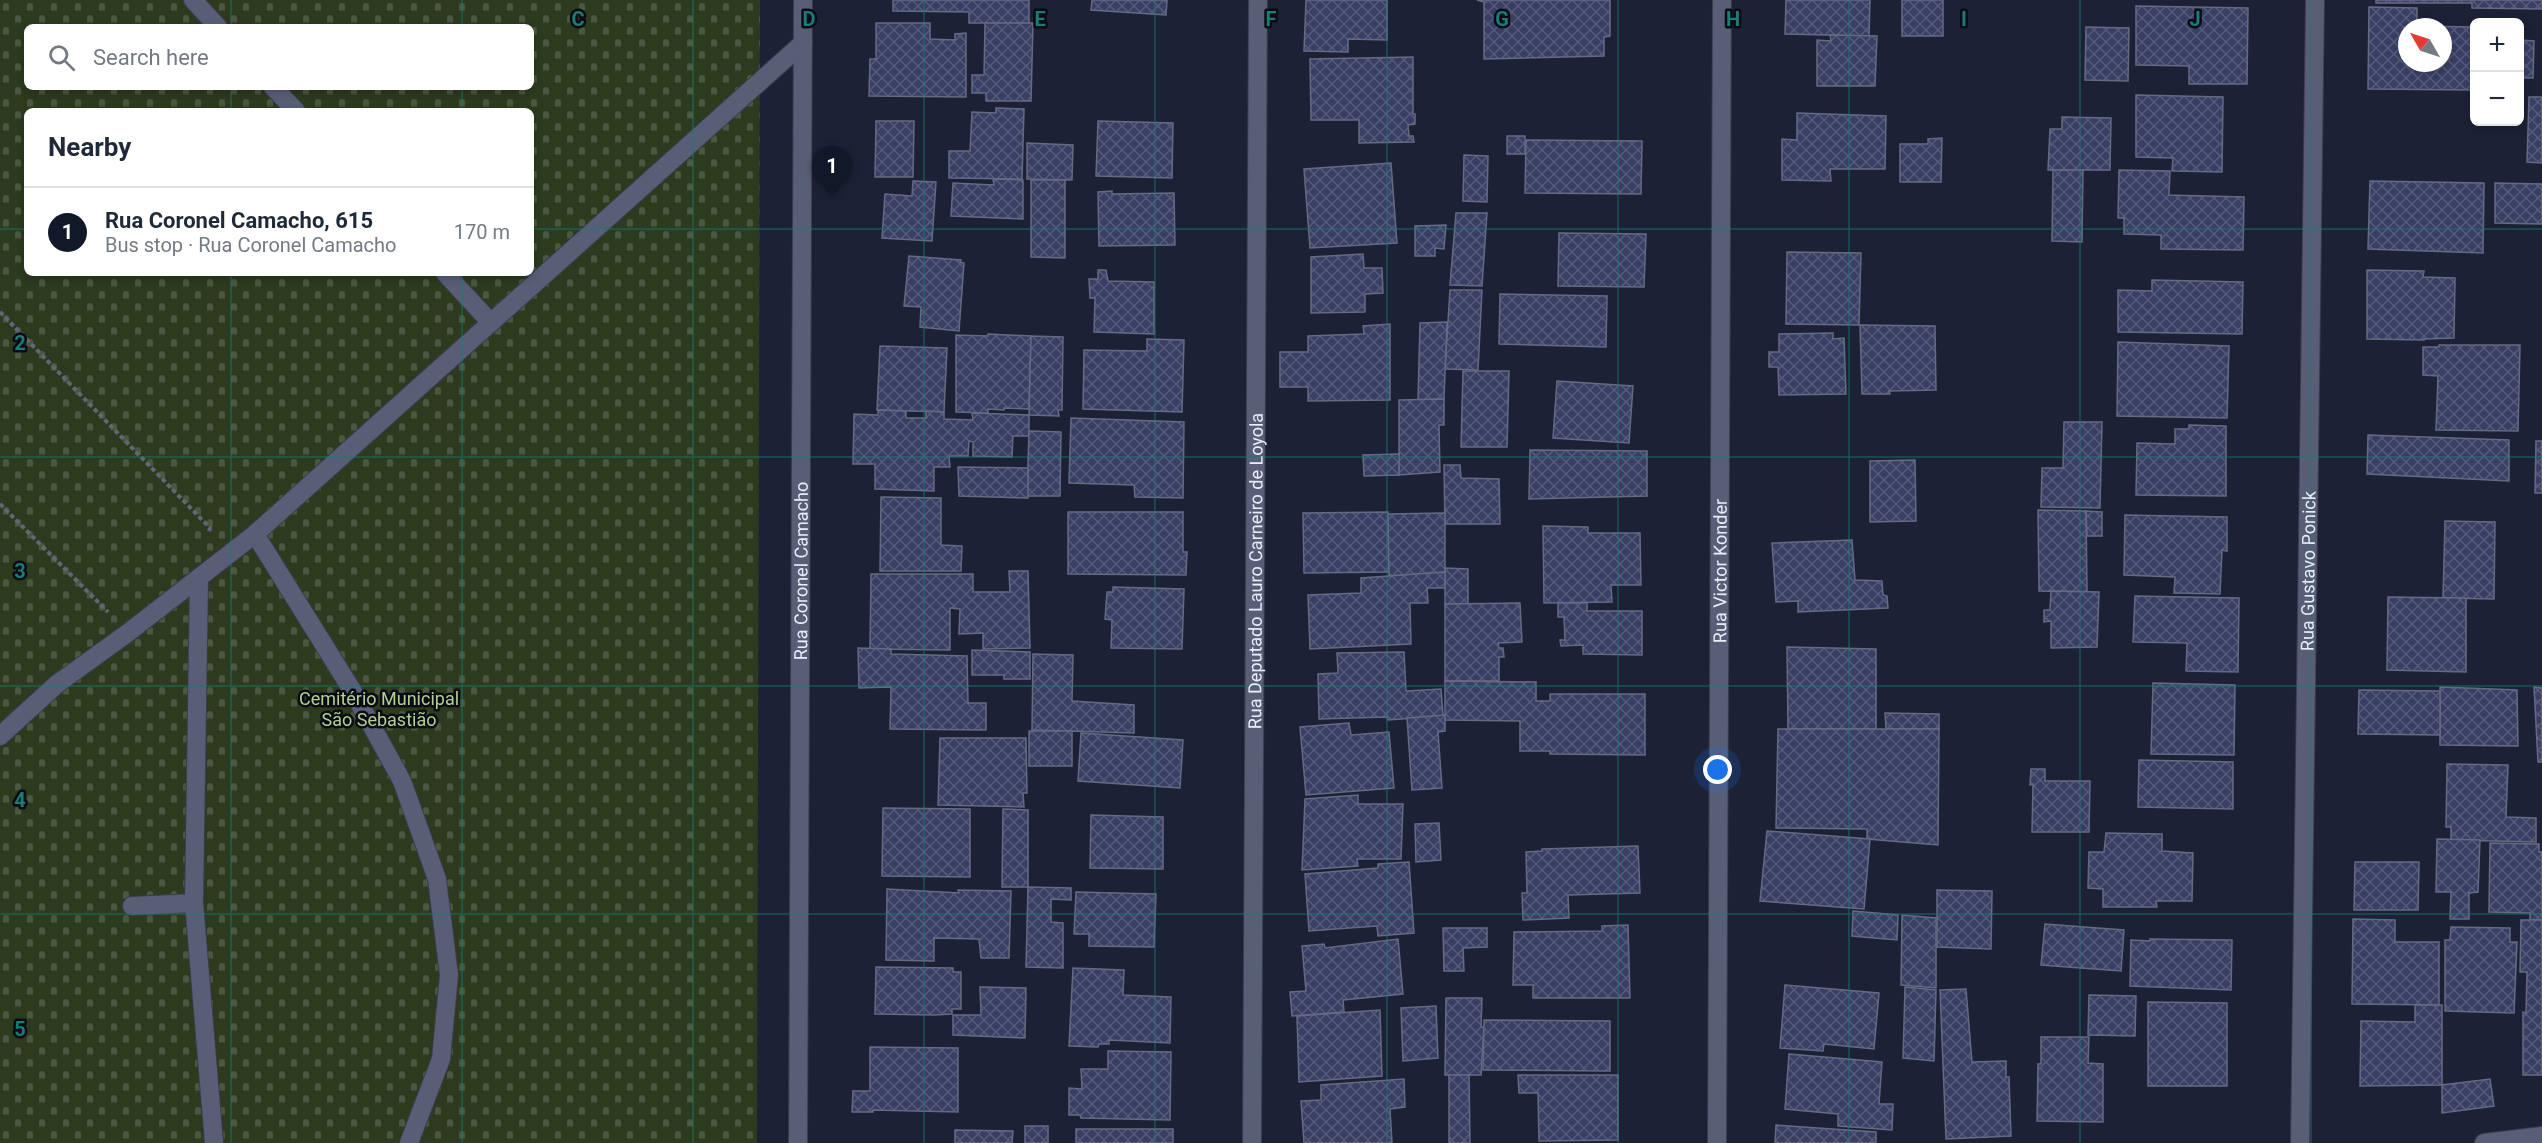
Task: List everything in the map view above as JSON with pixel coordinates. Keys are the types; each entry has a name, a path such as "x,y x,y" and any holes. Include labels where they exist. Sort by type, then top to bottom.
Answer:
{"street":[{"path":"193,0 215,24"},
{"name":"Rua Coronel Camacho","path":"798,1143 803,0"},
{"name":"Rua Deputado Lauro Carneiro de Loyola","path":"1252,1143 1258,0"},
{"name":"Rua Victor Konder","path":"1717,1143 1722,0"},
{"name":"Rua Gustavo Ponick","path":"2300,1143 2315,0"},
{"path":"0,736 57,684 129,632 255,534 803,43"},
{"path":"276,90 293,108"},
{"path":"448,276 492,323"},
{"path":"255,534 352,690 402,781 437,879 449,975 441,1059 410,1143"},
{"path":"199,578 194,903 214,1143"},
{"path":"132,906 194,903"},
{"path":"2484,1143 2542,1136"}],"path":[{"path":"0,312 210,528 199,578"},
{"path":"0,504 129,632"}],"green space":[{"name":"Cemitério Municipal São Sebastião","path":"0,0 760,0 757,1143 0,1143"}],"building":[{"path":"893,0 1029,0 1029,23 969,23 969,12 893,11"},
{"path":"1092,0 1167,0 1166,15 1091,10"},
{"path":"1306,0 1387,0 1387,40 1348,39 1348,52 1304,51"},
{"path":"1477,0 1610,0 1610,36 1604,37 1604,56 1484,59 1484,2"},
{"path":"1786,0 1870,0 1869,36 1785,34"},
{"path":"1902,0 1943,0 1943,36 1902,36"},
{"path":"2376,0 2542,0 2542,9 2472,8 2472,3 2376,3"},
{"path":"2136,6 2248,8 2247,84 2189,84 2189,66 2136,65"},
{"path":"2369,7 2417,8 2417,18 2398,18 2398,72 2452,72 2452,27 2470,27 2470,90 2368,89"},
{"path":"876,23 930,23 930,39 955,40 955,34 966,33 966,97 869,96 870,59 876,59"},
{"path":"985,23 1033,23 1031,101 986,101 986,93 972,93 972,75 984,75"},
{"path":"2086,27 2129,28 2128,81 2085,80"},
{"path":"1830,35 1877,36 1875,86 1817,86 1817,40 1831,41"},
{"path":"2524,40 2534,41 2533,78 2524,78"},
{"path":"1413,57 1415,124 1408,125 1409,136 1413,136 1414,142 1359,143 1359,120 1311,120 1310,59"},
{"path":"2136,95 2223,97 2222,172 2172,171 2173,158 2136,157"},
{"path":"2529,97 2542,97 2542,163 2527,162"},
{"path":"996,108 1024,109 1022,179 949,178 949,151 970,151 972,112 996,113"},
{"path":"1797,113 1886,116 1885,169 1830,169 1831,181 1782,180 1782,139 1797,140"},
{"path":"2062,117 2111,118 2110,170 2048,170 2050,129 2062,129"},
{"path":"876,121 914,121 913,177 875,177"},
{"path":"1098,121 1173,123 1172,178 1096,176"},
{"path":"1507,136 1525,136 1525,154 1507,154"},
{"path":"1942,138 1941,182 1900,182 1900,144 1928,144 1928,139"},
{"path":"1526,140 1642,141 1641,194 1525,193"},
{"path":"1027,143 1073,145 1072,180 1027,179"},
{"path":"1464,155 1488,156 1487,202 1463,201"},
{"path":"1391,163 1397,243 1310,248 1304,169"},
{"path":"2053,170 2083,170 2082,242 2052,241"},
{"path":"2119,170 2170,171 2169,195 2244,197 2243,250 2161,249 2161,235 2124,234 2124,218 2118,218"},
{"path":"993,179 1023,180 1023,219 951,216 953,183 994,185"},
{"path":"1031,180 1065,180 1065,258 1031,257"},
{"path":"913,181 936,182 932,241 882,238 885,194 912,196"},
{"path":"2370,181 2484,183 2483,253 2368,249"},
{"path":"2495,183 2542,184 2542,224 2495,223"},
{"path":"1112,191 1112,194 1174,193 1175,245 1099,246 1098,192"},
{"path":"1456,213 1487,213 1482,286 1450,285"},
{"path":"1446,225 1444,249 1435,248 1435,256 1415,256 1415,226"},
{"path":"1559,233 1646,234 1644,287 1558,286"},
{"path":"1787,252 1861,253 1859,325 1786,324"},
{"path":"1363,254 1364,268 1382,268 1383,293 1365,294 1365,312 1311,313 1311,257"},
{"path":"909,256 961,260 960,262 964,263 959,331 920,327 921,307 904,306"},
{"path":"1098,270 1106,270 1108,281 1154,282 1154,334 1094,332 1095,298 1090,298 1089,279 1098,279"},
{"path":"2367,270 2424,271 2423,277 2455,278 2454,338 2367,339"},
{"path":"2152,280 2243,282 2242,334 2118,332 2118,290 2152,291"},
{"path":"1450,290 1482,290 1478,370 1445,369"},
{"path":"1500,294 1607,296 1606,347 1499,344"},
{"path":"1447,322 1444,399 1418,400 1420,323"},
{"path":"1390,324 1390,400 1308,401 1308,387 1280,387 1280,352 1308,352 1308,336 1364,334 1363,326"},
{"path":"1860,325 1935,326 1936,390 1862,394"},
{"path":"1833,333 1833,339 1844,338 1846,394 1779,395 1778,367 1769,367 1769,352 1779,352 1779,334"},
{"path":"988,334 1031,336 1029,409 988,409 988,413 956,412 956,335 988,336"},
{"path":"1031,336 1063,337 1062,410 1058,410 1059,416 1029,415"},
{"path":"1147,339 1184,340 1182,412 1083,409 1084,350 1147,351"},
{"path":"2118,342 2229,346 2227,418 2117,416"},
{"path":"2439,345 2520,345 2518,431 2436,430 2438,376 2423,375 2423,347 2439,347"},
{"path":"880,346 947,348 944,412 877,410"},
{"path":"1463,371 1509,371 1507,447 1461,447"},
{"path":"1557,381 1633,386 1629,443 1553,438"},
{"path":"1444,399 1444,425 1439,425 1440,472 1399,475 1399,400"},
{"path":"878,410 906,411 906,418 926,418 926,411 944,412 944,419 973,420 972,413 1029,415 1029,436 1013,436 1012,457 973,456 973,442 969,441 968,456 949,456 950,467 934,467 934,491 875,489 875,464 853,464 854,414 878,415"},
{"path":"1071,418 1184,422 1183,498 1135,497 1134,485 1069,483"},
{"path":"2064,422 2102,422 2100,508 2041,507 2042,468 2063,468"},
{"path":"2189,425 2226,426 2226,496 2136,495 2137,443 2175,444 2175,429 2189,429"},
{"path":"1029,431 1061,432 1060,496 1027,496"},
{"path":"2368,435 2509,440 2509,481 2367,474"},
{"path":"2536,441 2542,441 2542,493 2535,493"},
{"path":"1530,450 1647,451 1647,496 1529,499"},
{"path":"1399,454 1399,475 1364,476 1363,455"},
{"path":"1915,460 1916,521 1870,522 1870,461"},
{"path":"1444,465 1460,465 1461,478 1499,479 1500,524 1445,524"},
{"path":"958,467 1028,468 1028,498 959,496"},
{"path":"881,497 941,498 941,545 962,546 961,571 880,571"},
{"path":"2038,510 2086,511 2087,592 2039,591"},
{"path":"2086,511 2102,512 2102,536 2087,536"},
{"path":"1068,512 1183,512 1183,552 1187,552 1186,575 1068,574"},
{"path":"1388,512 1389,572 1304,573 1303,513"},
{"path":"1445,513 1445,572 1389,576 1388,514"},
{"path":"2125,515 2227,517 2227,551 2222,550 2220,594 2174,593 2175,577 2124,575"},
{"path":"2445,521 2495,522 2494,599 2443,598"},
{"path":"1543,526 1588,527 1588,533 1640,533 1641,585 1611,585 1612,602 1544,603"},
{"path":"1852,540 1855,580 1882,581 1883,595 1887,596 1888,608 1798,612 1798,601 1776,602 1772,543"},
{"path":"1445,568 1468,569 1468,604 1445,604"},
{"path":"1009,571 1028,571 1030,648 983,649 983,633 959,634 960,609 950,608 950,650 870,649 871,574 973,574 973,592 1010,592"},
{"path":"1445,572 1445,588 1427,588 1428,603 1410,603 1411,644 1310,649 1308,595 1361,593 1361,578"},
{"path":"1113,587 1184,589 1182,649 1111,648 1112,620 1105,619 1107,592 1113,592"},
{"path":"2051,591 2099,592 2097,647 2051,648 2051,621 2044,622 2044,610 2050,610"},
{"path":"2135,596 2239,598 2238,672 2186,671 2187,643 2133,642"},
{"path":"2388,597 2466,598 2466,672 2387,670"},
{"path":"1520,603 1522,642 1498,643 1499,648 1503,648 1504,657 1499,657 1499,681 1445,681 1445,604"},
{"path":"1558,603 1587,603 1587,611 1642,611 1642,655 1583,654 1583,645 1561,646 1560,640 1565,640 1564,617 1558,617"},
{"path":"1787,647 1876,649 1876,729 1788,729"},
{"path":"858,648 891,649 891,654 967,656 968,703 986,703 986,730 890,729 891,687 859,688"},
{"path":"972,650 1030,652 1030,679 1004,679 1004,675 972,675"},
{"path":"1404,652 1406,691 1441,689 1443,716 1388,720 1387,717 1319,719 1318,674 1338,673 1337,653"},
{"path":"1033,654 1073,655 1072,701 1134,705 1134,733 1032,730"},
{"path":"1445,681 1536,682 1536,701 1550,701 1550,694 1645,694 1645,755 1550,754 1550,751 1520,751 1520,721 1445,720"},
{"path":"2153,683 2235,685 2234,755 2151,754"},
{"path":"2440,687 2517,690 2518,746 2440,745"},
{"path":"2534,687 2542,688 2542,762 2538,762"},
{"path":"2359,690 2440,691 2440,735 2358,734"},
{"path":"1885,713 1939,714 1939,729 1886,729"},
{"path":"1445,715 1445,731 1438,732 1442,788 1412,790 1407,718"},
{"path":"1349,723 1351,735 1389,732 1394,788 1306,795 1300,727"},
{"path":"1778,729 1939,729 1938,845 1867,839 1867,829 1776,828"},
{"path":"1029,731 1072,731 1072,766 1029,766"},
{"path":"1081,733 1183,740 1180,788 1078,781"},
{"path":"940,738 1026,738 1027,793 1023,793 1024,807 938,805"},
{"path":"2139,760 2233,762 2233,809 2138,807"},
{"path":"2447,764 2508,765 2506,817 2536,818 2536,842 2451,840 2451,827 2446,827"},
{"path":"2031,769 2045,769 2045,781 2090,781 2089,832 2032,832"},
{"path":"1358,795 1358,804 1403,804 1401,859 1357,859 1358,866 1302,870 1305,799"},
{"path":"883,808 970,809 970,877 882,876"},
{"path":"1003,809 1028,810 1028,887 1002,887"},
{"path":"1091,815 1163,817 1163,869 1090,868"},
{"path":"1439,823 1441,860 1416,862 1415,824"},
{"path":"1767,831 1870,839 1864,909 1760,901"},
{"path":"2106,833 2162,834 2162,851 2193,853 2192,901 2156,901 2157,907 2103,907 2103,889 2088,888 2089,852 2104,852"},
{"path":"2437,839 2480,840 2478,892 2469,893 2469,919 2450,919 2451,892 2436,892"},
{"path":"2490,843 2539,844 2539,852 2542,852 2542,920 2530,920 2530,913 2489,912"},
{"path":"1638,846 1640,893 1568,895 1569,918 1523,920 1522,893 1527,893 1526,852 1542,851 1542,849"},
{"path":"1409,862 1414,933 1378,936 1377,926 1309,931 1305,874 1378,868 1378,864"},
{"path":"2355,862 2419,862 2418,910 2354,910"},
{"path":"1028,887 1071,888 1071,900 1051,899 1051,922 1063,923 1063,968 1026,967"},
{"path":"887,889 959,893 958,890 1011,891 1009,958 981,958 979,939 934,938 934,961 886,960"},
{"path":"1937,890 1992,891 1991,949 1937,947"},
{"path":"1076,892 1156,894 1154,947 1089,946 1089,934 1074,934"},
{"path":"1853,911 1898,915 1897,940 1852,936"},
{"path":"1902,915 1936,918 1936,988 1901,985"},
{"path":"2353,919 2395,920 2395,942 2439,942 2439,1005 2352,1004"},
{"path":"2521,920 2542,920 2542,1075 2523,1075 2523,1012 2526,1013 2527,972 2520,972"},
{"path":"2045,924 2124,930 2121,971 2041,965"},
{"path":"1628,925 1630,998 1533,998 1533,985 1513,985 1514,932 1602,931 1602,926"},
{"path":"2451,927 2510,928 2510,942 2517,942 2514,1013 2445,1011 2445,940 2450,940"},
{"path":"1443,928 1487,928 1487,947 1463,948 1464,971 1444,971"},
{"path":"1398,939 1403,994 1343,1000 1344,1012 1292,1016 1290,992 1306,991 1302,946 1324,944 1325,948"},
{"path":"2150,939 2232,940 2231,990 2130,986 2131,940 2150,941"},
{"path":"876,967 953,968 953,972 961,972 961,1009 952,1009 952,1014 875,1014"},
{"path":"1073,968 1124,970 1123,995 1171,997 1170,1043 1109,1040 1109,1044 1099,1044 1098,1047 1069,1046"},
{"path":"1785,985 1879,993 1874,1049 1824,1044 1823,1051 1780,1048"},
{"path":"980,987 1026,988 1025,1038 953,1035 953,1015 981,1015"},
{"path":"1905,987 1936,990 1934,1061 1903,1058"},
{"path":"1966,989 1972,1062 2006,1061 2006,1077 2009,1077 2011,1136 1946,1139 1940,990"},
{"path":"2089,995 2136,996 2135,1036 2088,1035"},
{"path":"1446,998 1482,998 1481,1027 1484,1027 1481,1075 1445,1075"},
{"path":"2148,1002 2227,1003 2227,1086 2148,1086"},
{"path":"2415,1005 2442,1005 2442,1085 2360,1086 2361,1021 2415,1022"},
{"path":"1436,1006 1438,1058 1403,1061 1401,1008"},
{"path":"1380,1010 1382,1076 1299,1082 1297,1016"},
{"path":"1484,1020 1610,1021 1610,1071 1483,1070"},
{"path":"2041,1037 2089,1037 2088,1063 2103,1064 2103,1122 2037,1121"},
{"path":"870,1047 958,1048 958,1112 873,1110 873,1112 852,1112 853,1091 870,1091"},
{"path":"1108,1051 1171,1052 1170,1120 1081,1118 1080,1115 1069,1115 1069,1088 1082,1089 1081,1069 1108,1069"},
{"path":"1789,1054 1882,1062 1879,1104 1893,1104 1892,1130 1838,1126 1838,1114 1785,1109"},
{"path":"1449,1075 1469,1075 1470,1143 1449,1143"},
{"path":"1518,1075 1618,1075 1618,1140 1539,1141 1538,1093 1519,1093"},
{"path":"1404,1079 1405,1107 1390,1109 1392,1143 1304,1143 1301,1101 1321,1100 1321,1085"},
{"path":"2490,1079 2494,1106 2442,1113 2442,1085"},
{"path":"1776,1125 1876,1132 1876,1143 1775,1143"},
{"path":"1025,1126 1048,1126 1048,1143 1025,1143"},
{"path":"1076,1129 1173,1129 1173,1143 1076,1143"},
{"path":"955,1130 1013,1131 1012,1143 955,1143"}],"place":[{"name":"Rua Coronel Camacho, 615","path":"832,196"}]}
